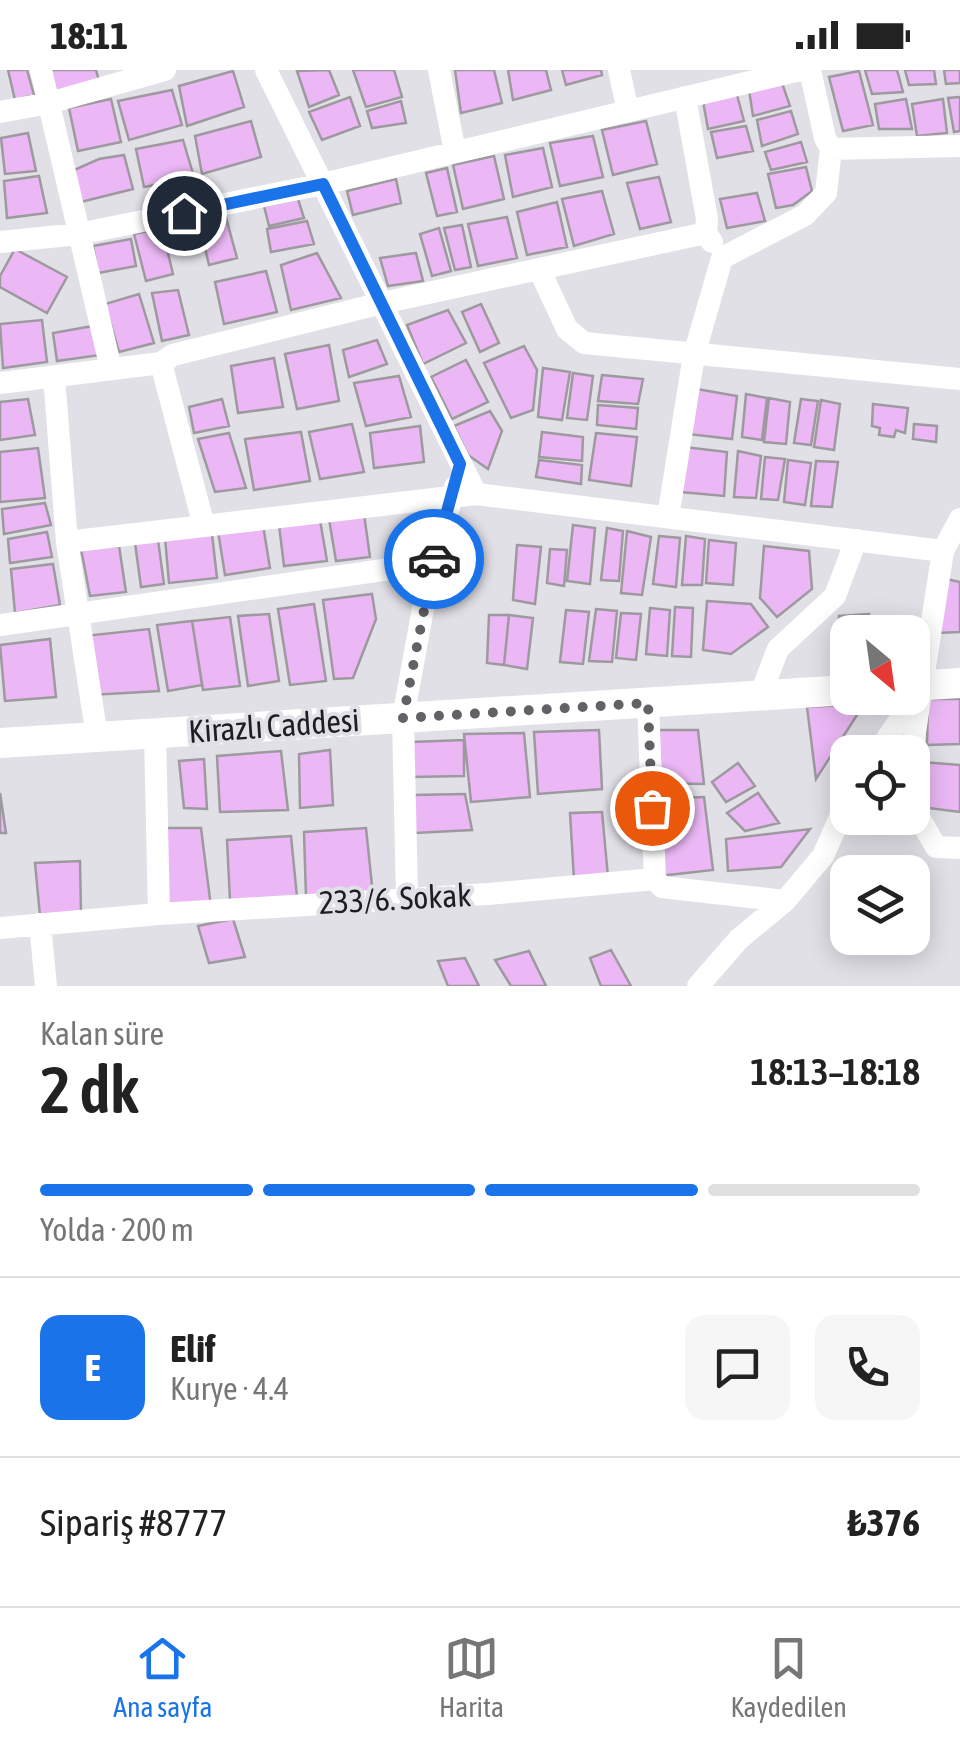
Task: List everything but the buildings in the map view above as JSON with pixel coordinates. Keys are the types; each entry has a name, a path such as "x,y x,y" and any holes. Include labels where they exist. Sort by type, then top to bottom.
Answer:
{"main road":[{"path":"930,685 960,683"},
{"name":"Kirazlı Caddesi","path":"0,743 830,691"}],"street":[{"path":"41,70 110,369"},
{"path":"0,112 48,103 165,70"},
{"path":"266,70 460,464 464,495 430,570 403,718 407,896"},
{"path":"439,70 456,152"},
{"path":"619,70 628,111"},
{"path":"0,242 79,234 323,184 800,70"},
{"path":"668,518 694,355 722,258 804,215 826,193 831,149 810,70"},
{"path":"685,97 707,219 706,233 722,258"},
{"path":"831,149 960,146"},
{"path":"0,383 161,362 172,354 382,303 706,233"},
{"path":"540,270 567,329 584,343 960,380"},
{"path":"161,362 204,526"},
{"path":"54,376 67,542 96,737"},
{"path":"67,542 464,495 943,551"},
{"path":"930,618 943,551 960,519"},
{"path":"760,696 778,650 835,596 856,540"},
{"path":"0,625 404,567 430,570"},
{"path":"648,703 656,879"},
{"path":"155,734 159,914"},
{"path":"698,986 739,939 785,900 823,856 832,835"},
{"path":"929,835 936,847 960,848"},
{"name":"233/6. Sokak","path":"0,928 656,879 662,887 785,900"},
{"path":"40,924 46,986"}],"way so far":[{"path":"434,559 403,718 648,703 652,808"}],"route":[{"path":"184,213 323,184 460,464 434,559"}]}
